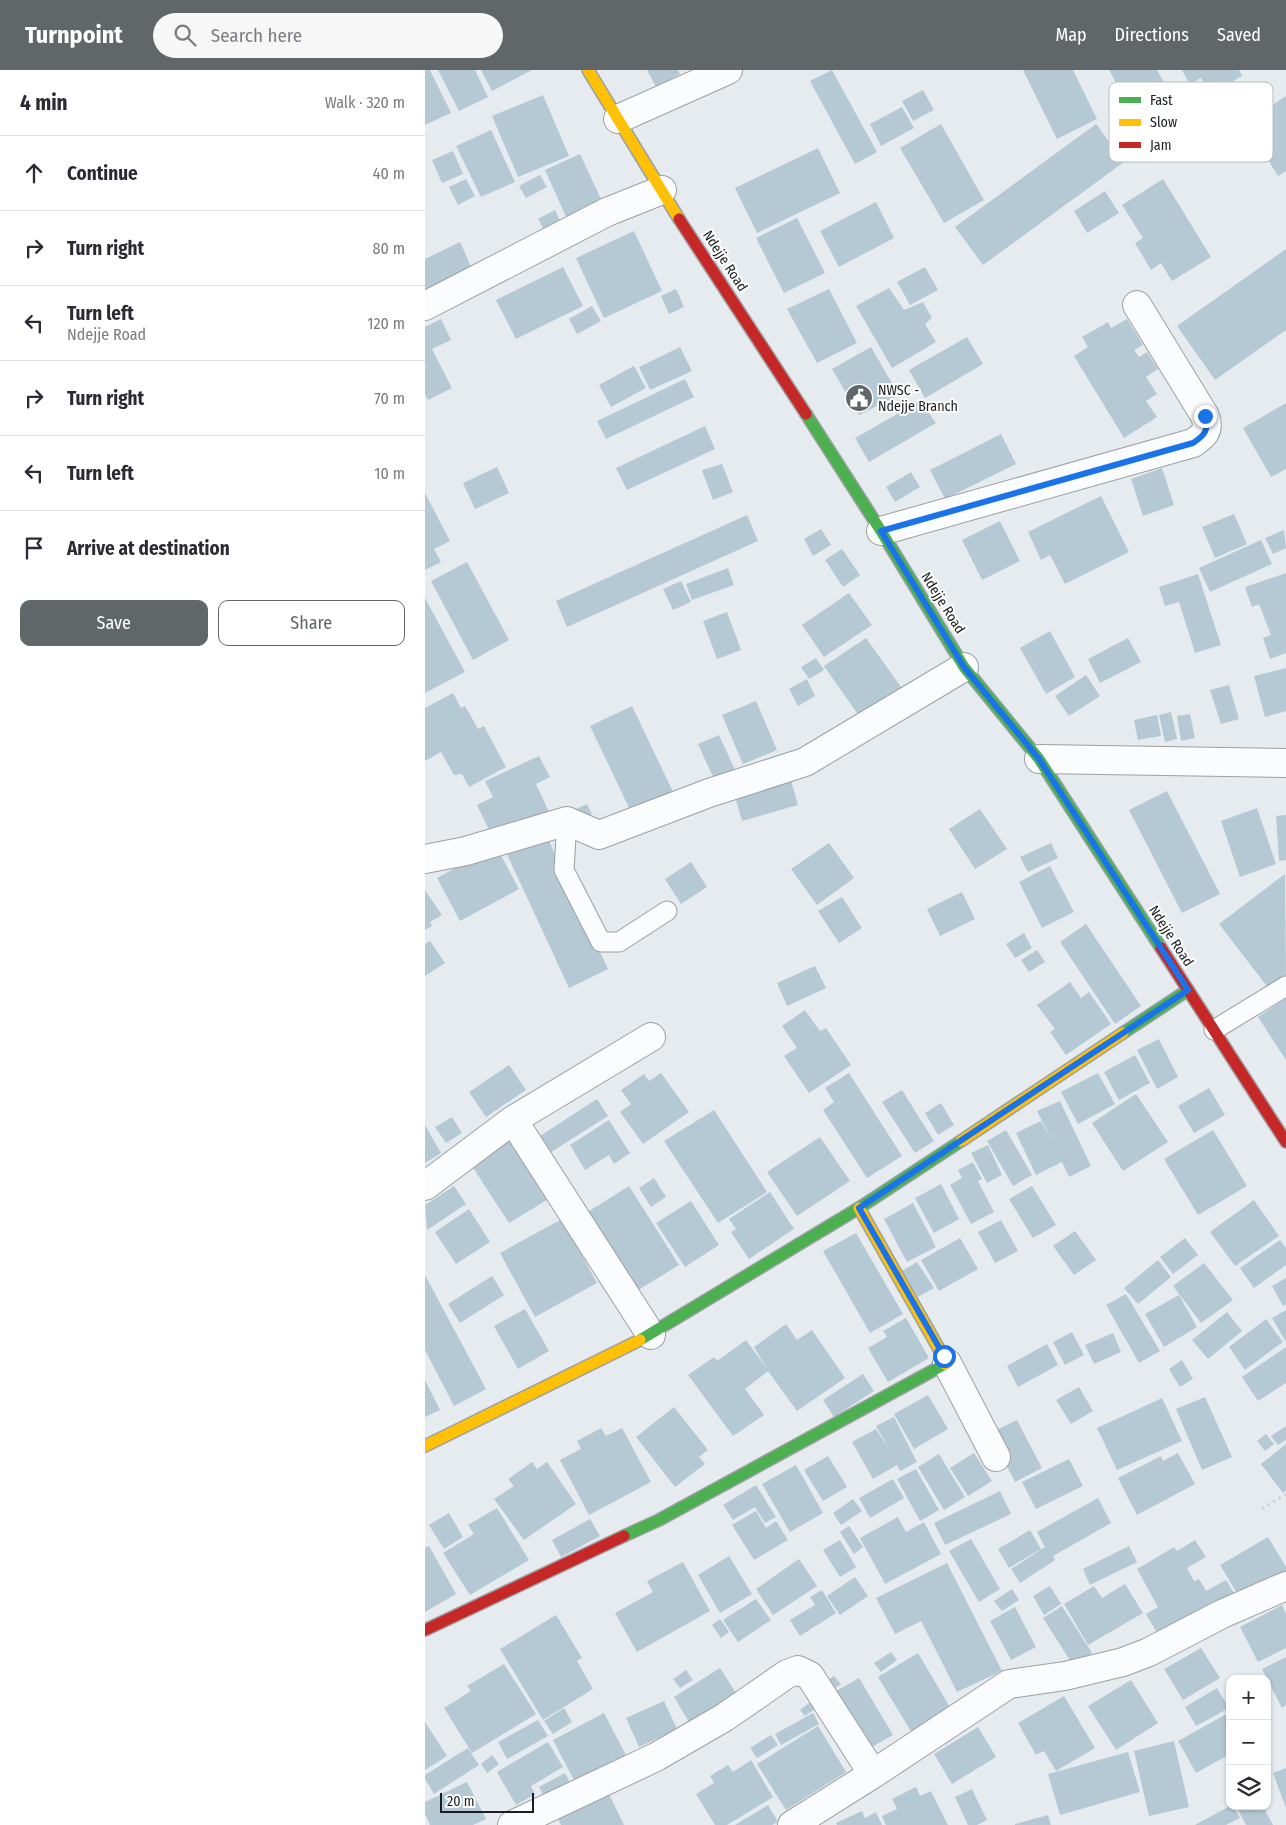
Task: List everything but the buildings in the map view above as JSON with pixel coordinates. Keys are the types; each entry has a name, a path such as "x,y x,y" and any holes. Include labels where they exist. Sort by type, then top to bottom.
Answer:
{"street":[{"name":"Ndejje Road","path":"588,70 662,190 881,531 964,667 1039,759 1286,1142"},
{"path":"618,118 728,70"},
{"path":"425,306 607,212 662,190"},
{"path":"881,531 1193,443 1201,438 1206,433 1208,425 1205,416 1137,305"},
{"path":"425,859 466,851 567,821 599,835 709,793 805,762 964,667"},
{"path":"1039,759 1286,763"},
{"path":"425,1446 651,1335 859,1208 1188,990"},
{"path":"425,1186 513,1120 651,1036"},
{"path":"513,1120 651,1335"},
{"path":"859,1208 947,1363 996,1457"},
{"path":"425,1630 659,1520 947,1363"},
{"path":"792,1825 1009,1684 1065,1676 1123,1662 1149,1652 1222,1614 1286,1586"},
{"path":"511,1825 657,1757 725,1717 787,1674 798,1670 810,1676 873,1774"}],"lane":[{"path":"567,821 564,870 601,942 619,942 667,912"},
{"path":"1214,1030 1286,986"}],"path":[{"path":"1262,1509 1286,1494"}],"traffic: fast":[{"path":"806,414 881,531 964,667 1039,759 1161,948"},
{"path":"1123,1033 1188,990"},
{"path":"640,1340 859,1208 961,1141"},
{"path":"624,1536 659,1520 945,1364"}],"traffic: slow":[{"path":"588,70 679,219"},
{"path":"961,1141 1123,1033"},
{"path":"859,1208 947,1363 945,1364"},
{"path":"425,1446 640,1340"}],"traffic: jam":[{"path":"679,219 806,414"},
{"path":"1161,948 1286,1142"},
{"path":"425,1630 624,1536"}],"place":[{"name":"NWSC - Ndejje Branch","path":"859,398"}],"route":[{"path":"944,1356 859,1208 1188,990 1039,759 964,667 881,531 1193,443 1206,433 1208,425 1205,416"}]}
